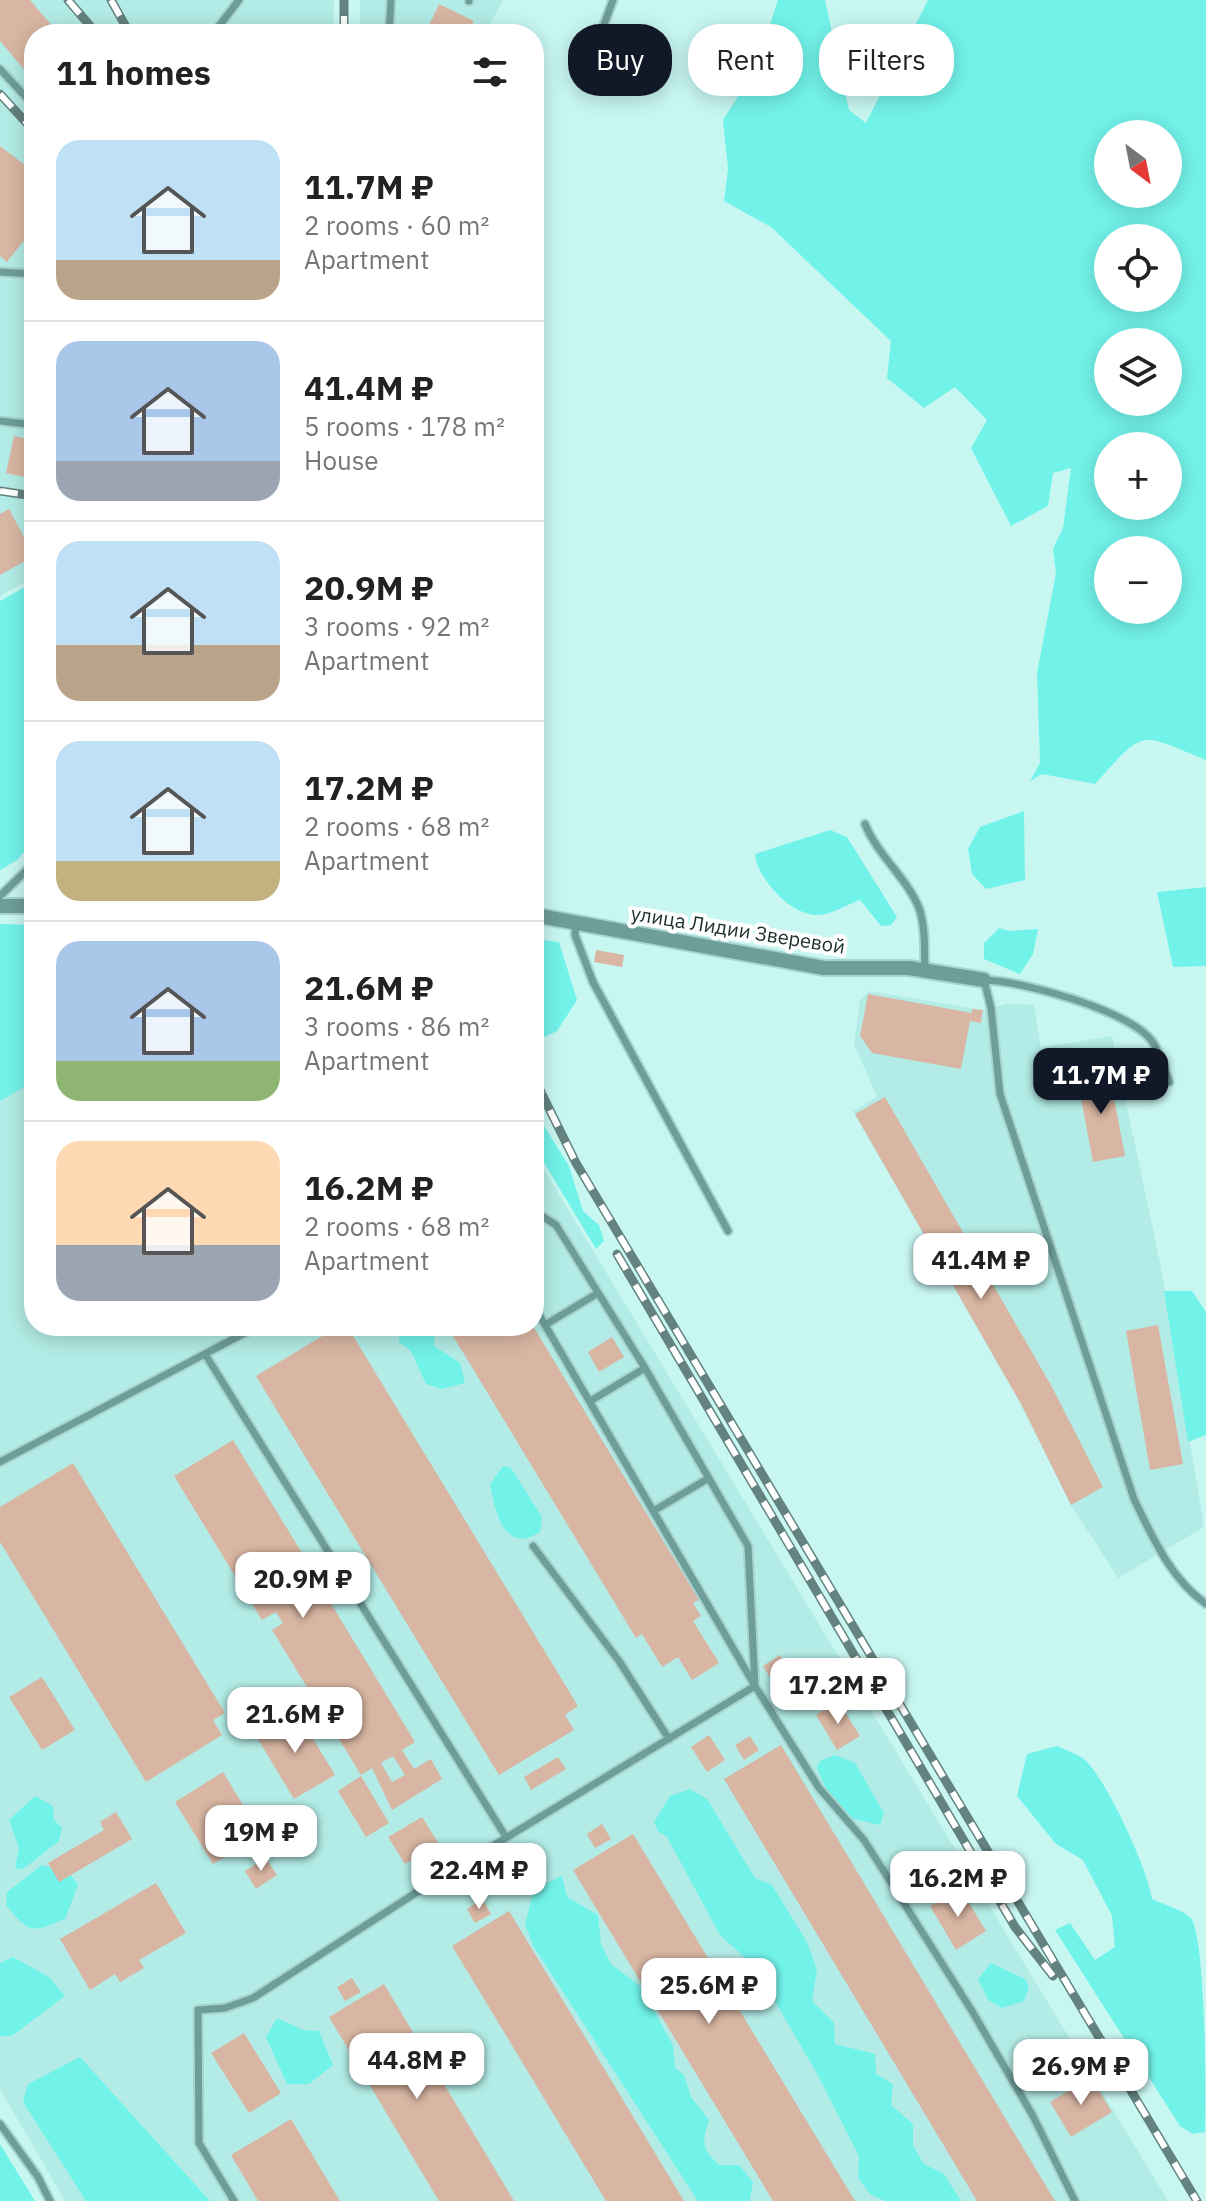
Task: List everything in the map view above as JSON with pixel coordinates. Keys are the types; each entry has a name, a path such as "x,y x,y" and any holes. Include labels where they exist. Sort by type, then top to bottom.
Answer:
{"street":[{"path":"0,906 24,906"},
{"name":"улица Лидии Зверевой","path":"544,917 824,968 925,970 984,980"}],"lane":[{"path":"221,24 239,0"},
{"path":"390,24 391,0"},
{"path":"604,24 613,0"},
{"path":"0,69 24,95"},
{"path":"0,272 24,273"},
{"path":"0,421 24,424"},
{"path":"865,824 874,847 918,907 924,932 925,970"},
{"path":"0,896 24,873"},
{"path":"576,924 575,935 593,982 728,1231"},
{"path":"1169,1082 1152,1041 1126,1021 1055,993 1004,981 984,980 991,1008 1000,1094 1134,1499 1162,1554 1187,1590 1206,1604"},
{"path":"544,1217 556,1225 645,1368 748,1546 755,1686"},
{"path":"598,1293 545,1325 592,1400 755,1686 819,1788 864,1840 972,2011 1033,2116 1075,2201"},
{"path":"0,1462 239,1336"},
{"path":"205,1354 506,1837"},
{"path":"592,1400 645,1368"},
{"path":"655,1510 709,1478"},
{"path":"533,1546 619,1661 669,1739"},
{"path":"234,2201 199,2143 198,2010 225,2008 253,1998 506,1837 755,1686"},
{"path":"0,2124 38,2177 50,2201"}],"shaded area":[{"path":"0,0 334,0 333,24 24,24 24,583 0,596"},
{"path":"360,0 503,0 490,24 360,24"},
{"path":"778,0 825,0 830,24 819,24 819,96 846,96 849,110 866,123 880,96 954,96 954,24 916,24 928,0 1206,0 1206,760 1167,744 1144,740 1134,744 1095,784 1042,774 1030,781 1040,763 1037,673 1056,573 1053,549 1063,528 1071,468 1053,473 1048,506 1011,526 971,448 987,420 955,387 924,408 887,378 891,341 771,227 724,201 728,169 723,120 738,96 803,96 803,24 770,24"},
{"path":"24,588 24,852 0,870 0,601"},
{"path":"1024,811 1025,880 986,889 972,874 968,849 980,827"},
{"path":"830,830 847,837 897,917 891,925 881,926 860,900 828,913 808,914 777,894 762,874 755,854"},
{"path":"1206,887 1206,966 1173,967 1157,892"},
{"path":"0,924 24,925 24,1087 0,1101"},
{"path":"999,928 1009,931 1038,929 1033,954 1020,974 984,959 984,943"},
{"path":"544,940 559,942 577,1000 557,1031 544,1037"},
{"path":"870,991 983,1010 1006,1004 1034,1005 1041,1048 1112,1036 1161,1267 1204,1527 1118,1578 1071,1505 1021,1404 853,1111 877,1097 854,1044 860,1000"},
{"path":"24,1077 24,1336 544,1336 544,1170 1168,2201 65,2201 0,2089 0,1091"},
{"path":"544,1126 569,1166 583,1211 599,1225 604,1241 596,1249 544,1163"},
{"path":"1164,1291 1192,1291 1206,1312 1206,1435 1188,1442"},
{"path":"399,1336 434,1336 434,1346 460,1363 465,1383 442,1389 426,1384 411,1351 399,1342"},
{"path":"503,1466 511,1468 542,1517 540,1532 528,1538 510,1534 503,1527 495,1507 490,1484"},
{"path":"1057,1746 1085,1760 1104,1786 1135,1848 1152,1899 1191,1918 1200,1956 1202,1986 1205,2132 1193,2134 1180,2126 1055,1930 1070,1923 1095,1960 1115,1947 1112,1916 1083,1860 1056,1844 1017,1796 1027,1754"},
{"path":"835,1755 855,1763 884,1813 880,1825 841,1816 835,1811 817,1768 820,1761"},
{"path":"690,1789 707,1799 755,1878 772,1885 807,1942 817,1970 812,2001 834,2023 835,2044 875,2054 876,2074 893,2084 891,2105 913,2124 913,2146 924,2164 944,2174 961,2201 885,2201 870,2194 858,2178 859,2156 815,2070 755,1967 720,1935 667,1837 658,1831 654,1822 670,1796"},
{"path":"35,1796 53,1806 54,1820 62,1828 59,1841 23,1869 15,1868 19,1848 9,1820"},
{"path":"42,1865 70,1874 78,1885 65,1919 45,1927 32,1928 26,1926 6,1905 7,1892"},
{"path":"562,1876 567,1897 598,1915 601,1944 611,1964 640,1986 673,2045 675,2068 684,2075 691,2097 709,2120 704,2140 706,2149 719,2165 739,2165 753,2182 750,2201 698,2201 534,1947 525,1925 534,1888"},
{"path":"13,1957 49,1977 65,1996 12,2036 0,2036 0,1963"},
{"path":"991,1963 1025,1979 1029,1987 1024,2001 1002,2008 988,2000 978,1979"},
{"path":"277,2018 303,2030 319,2031 333,2065 309,2084 287,2084 266,2037"},
{"path":"80,2057 210,2201 86,2201 23,2102 28,2084"},
{"path":"0,2144 35,2201 0,2201"}],"building":[{"path":"0,0 30,0 50,24 24,24 24,69 0,41"},
{"path":"439,4 474,21 472,24 430,24"},
{"path":"0,146 24,164 24,240 7,262 0,256"},
{"path":"14,436 24,438 24,477 6,473"},
{"path":"9,509 24,537 24,562 0,575 0,514"},
{"path":"596,950 624,955 622,967 594,962"},
{"path":"868,994 972,1013 972,1009 983,1010 981,1023 970,1021 961,1069 872,1053 860,1036"},
{"path":"1109,1071 1125,1156 1093,1162 1077,1077"},
{"path":"885,1097 1052,1387 1103,1487 1071,1505 1021,1404 855,1114"},
{"path":"1158,1325 1183,1464 1150,1470 1126,1331"},
{"path":"322,1336 353,1336 578,1706 565,1715 574,1730 499,1775 256,1376"},
{"path":"453,1336 539,1336 699,1600 693,1603 701,1616 693,1621 719,1663 692,1680 678,1657 662,1667 642,1634 636,1638"},
{"path":"612,1337 624,1357 599,1372 588,1352"},
{"path":"233,1440 321,1584 308,1592 315,1604 327,1597 415,1742 402,1750 414,1769 431,1759 442,1779 392,1810 372,1768 361,1775 272,1630 283,1623 276,1612 262,1620 174,1476","holes":["393,1756 405,1775 392,1782 381,1763"]},
{"path":"73,1463 225,1713 213,1720 222,1735 146,1782 0,1542 0,1507"},
{"path":"780,1655 787,1665 769,1676 763,1666"},
{"path":"42,1677 75,1730 42,1750 9,1697"},
{"path":"838,1701 860,1736 837,1750 816,1715"},
{"path":"296,1711 335,1775 294,1799 256,1736"},
{"path":"709,1735 725,1760 707,1772 691,1747"},
{"path":"750,1736 759,1750 744,1760 735,1745"},
{"path":"781,1745 1055,2201 977,2201 724,1779"},
{"path":"558,1757 566,1769 531,1790 524,1777"},
{"path":"223,1772 261,1835 213,1864 175,1802"},
{"path":"361,1776 389,1823 366,1837 338,1791"},
{"path":"116,1812 132,1839 59,1882 48,1863 104,1830 100,1822"},
{"path":"422,1817 439,1844 405,1864 388,1837"},
{"path":"602,1824 611,1839 595,1848 587,1834"},
{"path":"633,1834 855,2201 773,2201 573,1870"},
{"path":"266,1858 277,1875 256,1889 245,1871"},
{"path":"156,1883 186,1933 139,1960 144,1968 120,1982 115,1974 90,1990 60,1939"},
{"path":"960,1888 986,1931 956,1950 930,1906"},
{"path":"482,1899 491,1914 475,1923 467,1909"},
{"path":"509,1911 684,2201 606,2201 452,1946"},
{"path":"352,1978 361,1992 345,2001 337,1987"},
{"path":"384,1984 514,2201 439,2201 329,2017"},
{"path":"244,2033 281,2093 249,2113 211,2053"},
{"path":"1091,2077 1112,2112 1071,2137 1050,2102"},
{"path":"291,2119 340,2201 258,2201 231,2155"}],"railway":[{"path":"68,0 88,24"},
{"path":"111,0 124,24"},
{"path":"344,0 344,24"},
{"path":"0,94 24,120"},
{"path":"0,491 24,495"},
{"path":"544,1098 576,1163 1197,2201"},
{"path":"617,1254 1015,1927 1053,1976"}]}
